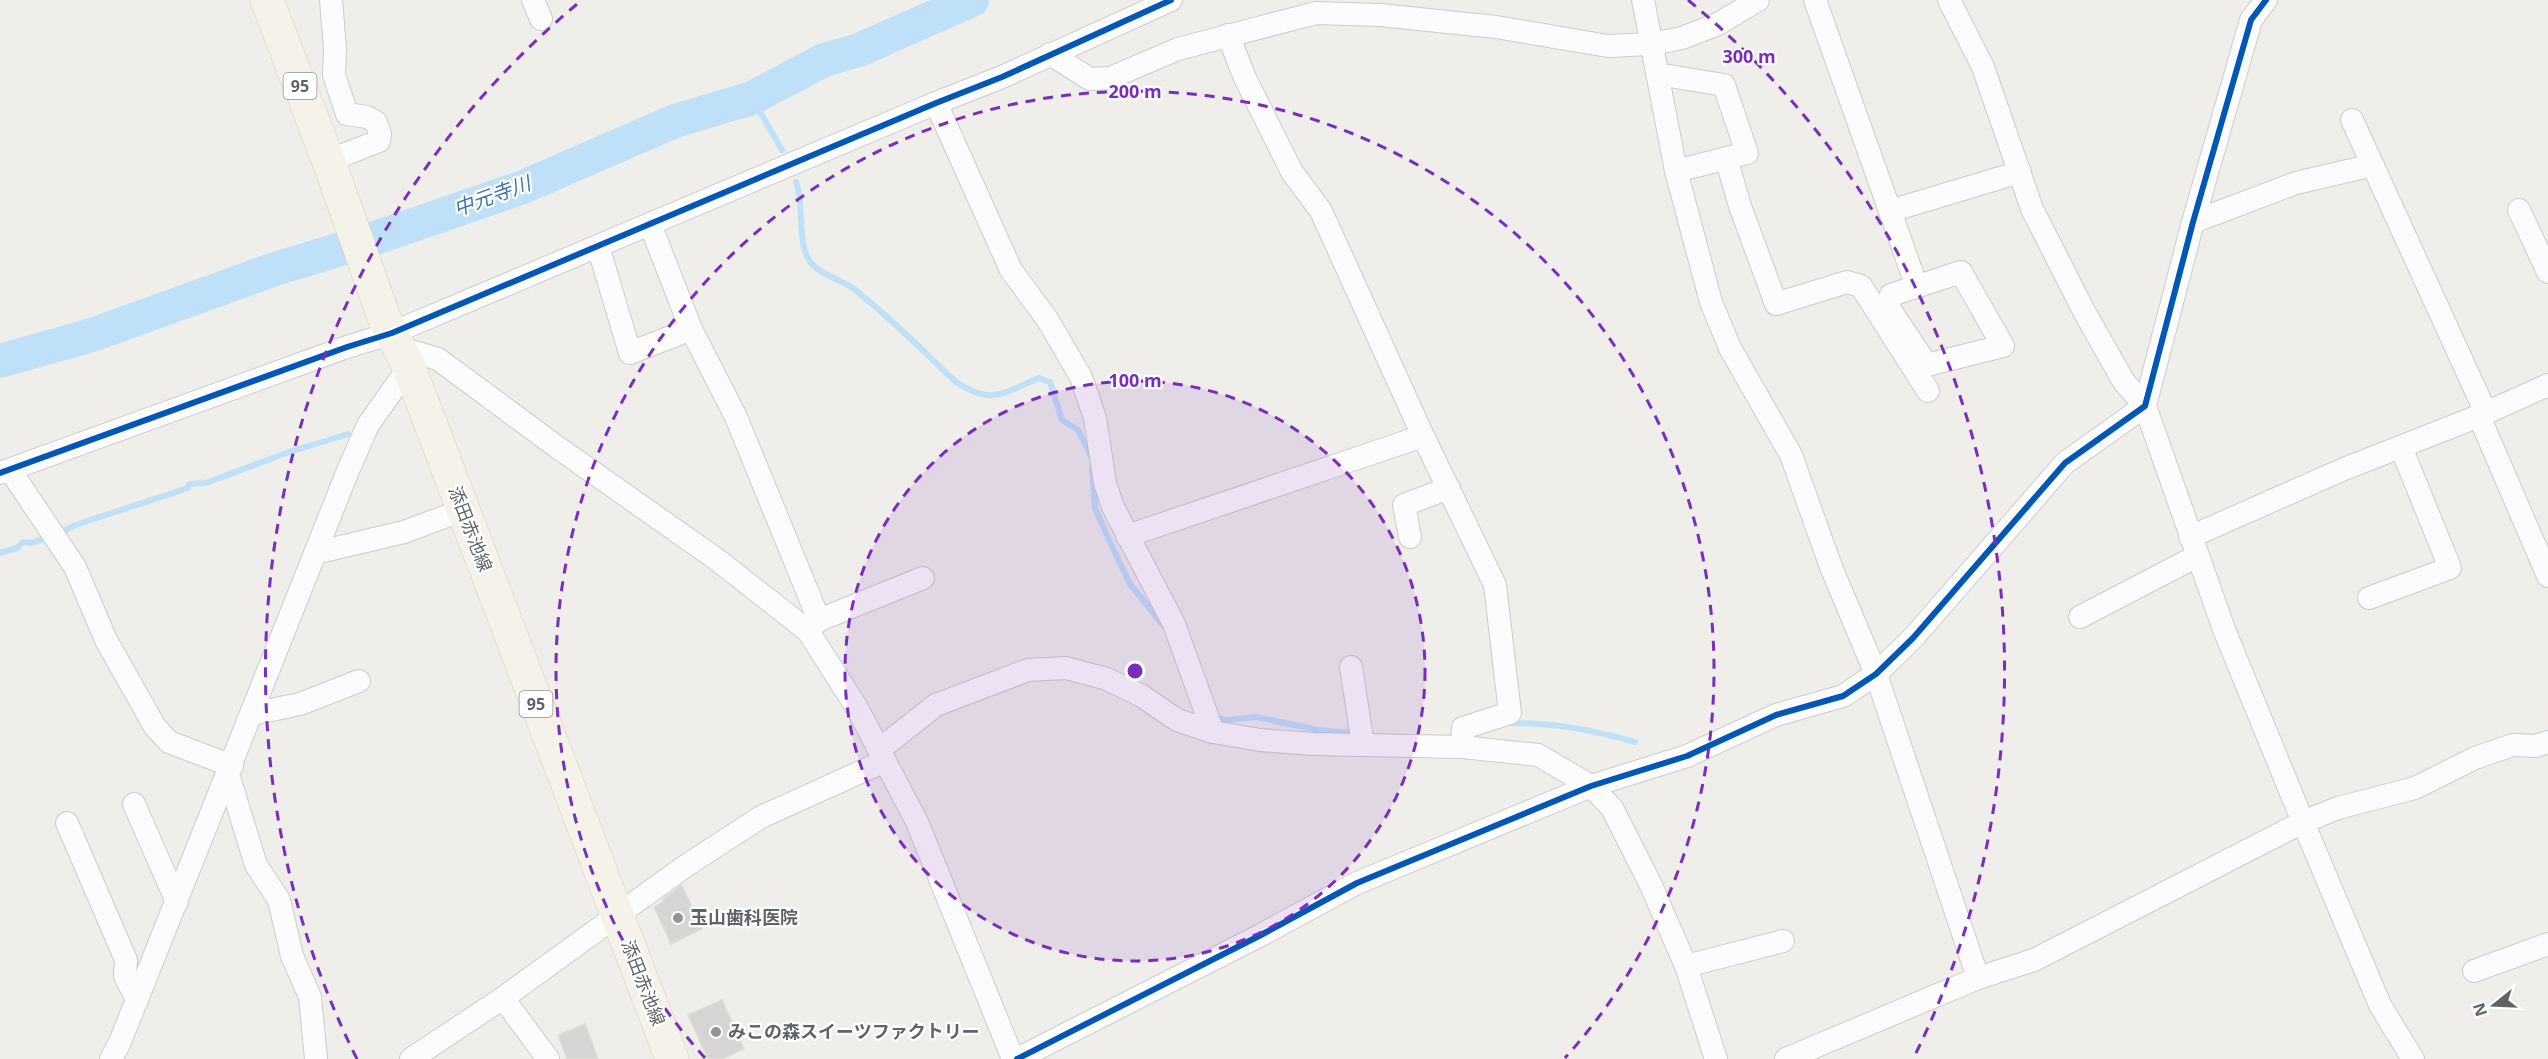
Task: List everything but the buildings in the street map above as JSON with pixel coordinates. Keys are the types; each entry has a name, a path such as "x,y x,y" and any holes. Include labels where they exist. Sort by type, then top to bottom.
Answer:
{"main road":[{"name":"添田赤池線","path":"267,0 672,1059"}],"street":[{"path":"331,0 335,49 334,75 344,107 347,114 367,117 376,122 380,134 379,141 331,167"},
{"path":"230,770 169,742 156,727 106,640 75,567 5,471 347,347 397,342 598,246 1002,77 1172,0"},
{"path":"1643,0 1676,171 1712,302 1730,348 1791,455 1831,567 1876,674 1978,978"},
{"path":"1050,54 1090,79 1110,78 1178,49 1316,13 1380,15 1496,27 1608,46 1651,44 1682,38 1718,24 1758,0"},
{"path":"1815,0 1917,287"},
{"path":"1949,0 1983,67 2032,209 2085,313 2124,382 2145,406 2194,546 2303,822 2380,1005 2413,1059"},
{"path":"650,224 690,329 736,417 814,626 917,822 1015,1059 1230,951 1358,883 1591,786 1687,756 1776,715 1843,696 1876,674 1913,638 2065,463 2145,406 2193,222 2251,20 2266,0"},
{"path":"1228,35 1245,78 1292,172 1322,211 1423,436 1495,585 1510,713 1463,728 1462,747"},
{"path":"1657,74 1724,85 1747,153 1676,171"},
{"path":"936,103 1011,270 1047,319 1082,377 1095,418 1105,483 1113,507 1174,624 1213,732"},
{"path":"2352,120 2482,415 2548,576"},
{"path":"1726,158 1740,206 1776,304 1847,282 1861,286 1928,391"},
{"path":"2193,222 2296,183 2373,165"},
{"path":"1890,211 2020,172"},
{"path":"2519,210 2548,272"},
{"path":"598,246 630,353 690,329"},
{"path":"1961,272 2003,346 1927,365 1887,305 1891,295 1917,287 1961,272"},
{"path":"111,1059 177,902 368,425 397,342"},
{"path":"397,342 438,359 557,447 814,626"},
{"path":"2080,617 2194,546 2344,469 2482,415 2548,385"},
{"path":"1127,536 1423,436"},
{"path":"2369,598 2450,568 2401,447"},
{"path":"1410,537 1404,505 1449,488"},
{"path":"315,553 404,532 463,510"},
{"path":"814,626 922,578"},
{"path":"1351,667 1363,745"},
{"path":"411,1059 503,998 684,867 761,817 883,755 936,705 1028,670 1066,668 1107,679 1142,696 1177,720 1213,732 1260,740 1462,747 1538,755 1591,786 1612,808 1648,881 1686,966 1716,1059"},
{"path":"252,714 300,704 359,681"},
{"path":"1786,1059 1978,978 2034,960 2303,822 2338,808 2415,788 2475,758 2513,745 2536,746 2548,742"},
{"path":"230,770 256,865 279,900 292,956 310,998 311,1058"},
{"path":"134,804 177,902"},
{"path":"67,823 126,960 125,975 137,1000"},
{"path":"1686,966 1783,941"},
{"path":"2474,971 2548,944"},
{"path":"503,998 548,1059"}],"waterway":[{"name":"中元寺川","path":"0,361 92,335 275,269 364,242 523,187 675,121 752,98 824,60 859,50 972,0"},
{"path":"752,98 782,150"},
{"path":"796,182 806,255 815,267 854,289 956,382 979,394 998,395 1039,378 1050,382 1062,420 1078,430 1091,456"},
{"path":"59,534 75,525 188,488 189,484 206,483 289,452 348,434"},
{"path":"1092,469 1095,508 1110,542 1130,584 1163,625"},
{"path":"0,553 17,548 23,542 31,543 50,537"},
{"path":"1214,718 1228,720 1256,717 1324,731 1355,733"},
{"path":"1506,723 1572,728 1635,742"}],"cycle path":[{"path":"0,473 347,347 392,333 1002,77 1171,0"},
{"path":"1017,1059 1261,935 1357,883 1591,786 1687,756 1776,715 1843,696 1876,674 1913,638 2065,463 2145,406 2193,222 2251,20 2266,0"}],"place":[{"name":"玉山歯科医院","path":"678,918"},
{"name":"みこの森スイーツファクトリー","path":"716,1032"}]}
